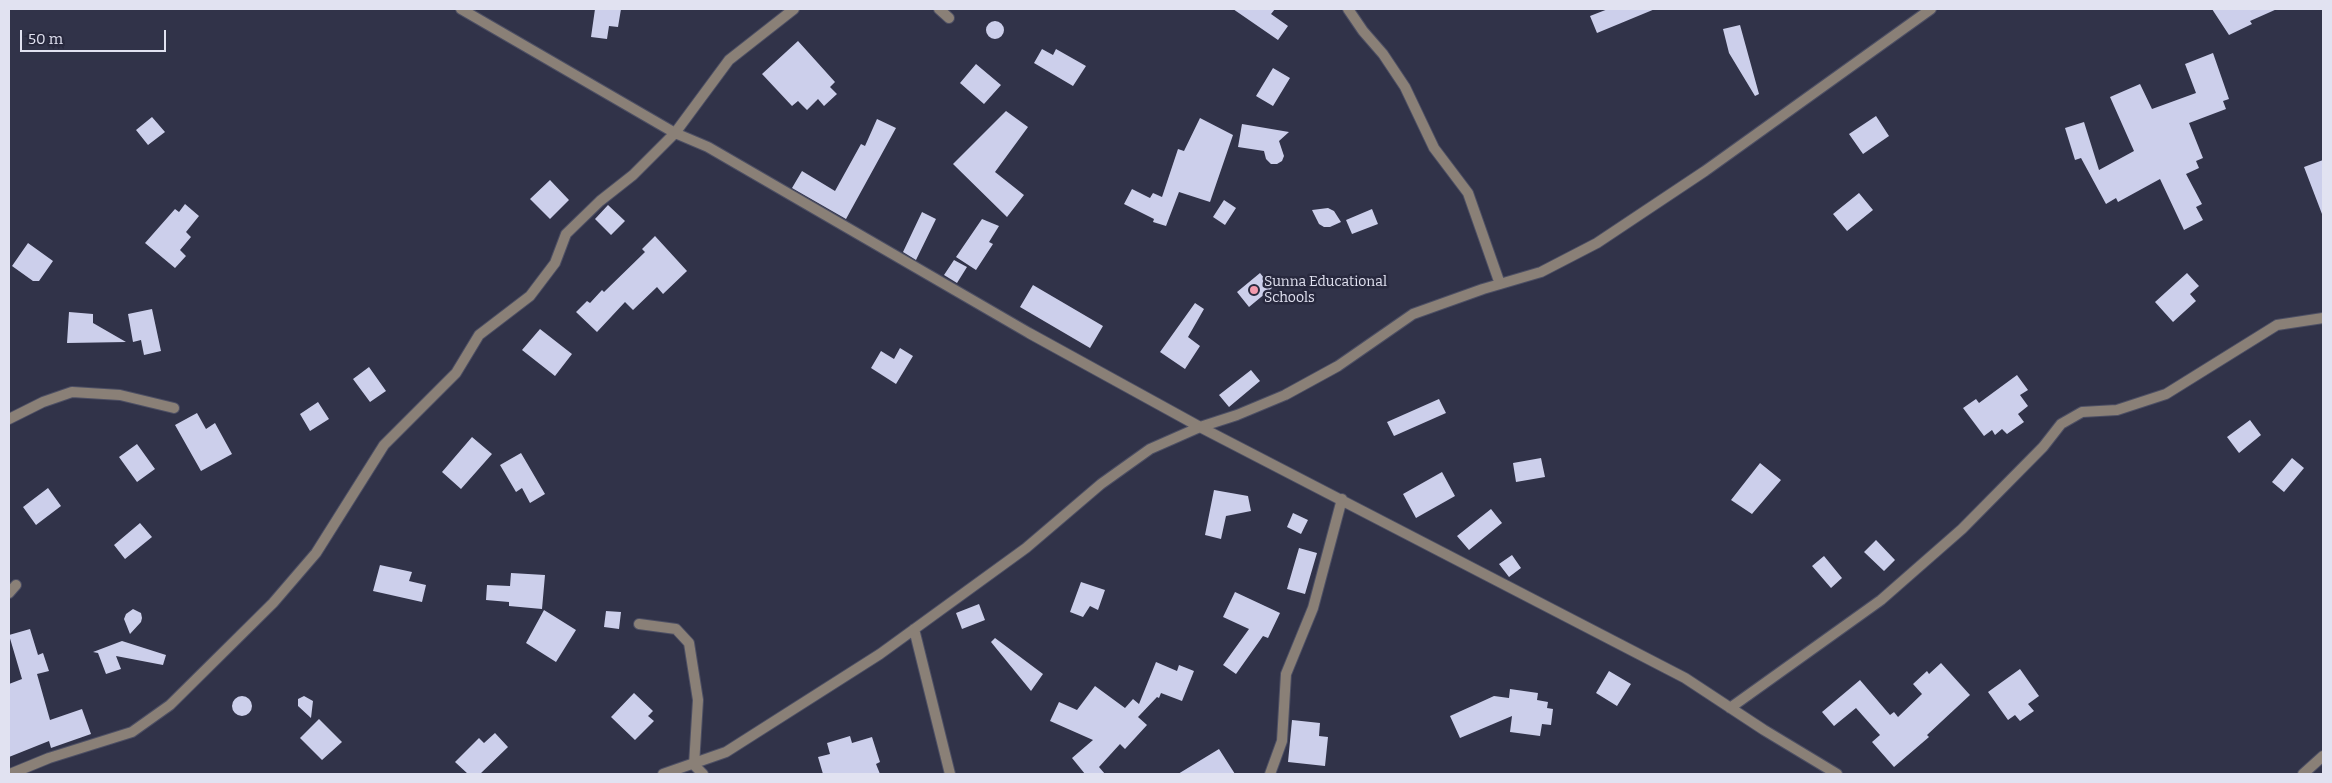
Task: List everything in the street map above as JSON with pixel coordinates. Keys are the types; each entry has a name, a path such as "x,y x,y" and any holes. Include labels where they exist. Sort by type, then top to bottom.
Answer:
{"street":[{"path":"461,9 675,133 708,147 1029,333 1200,427 1685,678 1837,774"},
{"path":"10,774 67,752 132,732 170,705 273,602 316,553 384,445 456,373 478,335 530,296 555,263 566,234 600,200 633,175 675,133 729,60 794,9"},
{"path":"939,9 949,18"},
{"path":"1348,9 1383,54 1405,87 1434,148 1468,193 1500,284"},
{"path":"662,774 694,765 726,752 880,654 1026,548 1101,484 1150,450 1200,427 1285,395 1338,366 1413,314 1540,272 1597,243 1705,171 1931,9"},
{"path":"1730,708 1881,600 1962,529 2062,424 2082,412 2118,410 2166,394 2277,325 2323,318"},
{"path":"9,419 43,402 72,392 120,395 174,408"},
{"path":"1270,774 1282,740 1286,674 1313,608 1342,499"},
{"path":"9,593 16,585"},
{"path":"639,624 676,629 689,643 698,700 694,765 703,774"},
{"path":"914,629 950,774"},
{"path":"2303,774 2323,756"}],"building":[{"path":"595,9 621,9 618,27 609,26 607,39 591,37"},
{"path":"1233,9 1275,9 1271,14 1288,26 1278,40"},
{"path":"1608,9 1655,9 1597,33 1590,16"},
{"path":"2212,9 2277,9 2250,21 2252,24 2229,35"},
{"path":"995,21 1001,24 1004,30 1001,36 995,39 989,36 986,30 989,24"},
{"path":"1740,25 1759,94 1755,96 1729,53 1723,29"},
{"path":"798,41 835,82 830,87 837,94 824,106 818,99 807,110 798,101 792,106 762,74"},
{"path":"1042,49 1053,55 1056,49 1086,66 1073,86 1034,63"},
{"path":"2213,53 2229,99 2223,101 2226,109 2189,123 2203,158 2196,161 2199,168 2186,174 2202,204 2196,207 2203,220 2184,230 2160,179 2118,202 2116,198 2106,204 2081,158 2075,160 2065,128 2084,122 2099,170 2134,151 2110,97 2140,84 2152,109 2196,93 2185,64"},
{"path":"976,64 1001,85 984,104 960,83"},
{"path":"1273,68 1290,78 1273,106 1256,96"},
{"path":"1006,111 1028,127 995,172 1024,195 1007,217 953,164"},
{"path":"1876,116 1889,136 1863,154 1849,134"},
{"path":"152,117 165,132 148,145 136,130"},
{"path":"1200,118 1233,135 1210,202 1179,192 1166,226 1153,222 1154,219 1124,204 1132,189 1150,198 1153,193 1162,197 1178,149 1184,151"},
{"path":"877,119 896,128 846,219 792,188 802,171 835,191 861,144 865,146"},
{"path":"1242,124 1289,132 1279,141 1284,156 1282,161 1277,164 1271,164 1266,159 1264,151 1238,147"},
{"path":"2323,160 2323,213 2322,214 2304,167"},
{"path":"550,180 569,200 550,219 530,199"},
{"path":"1859,193 1873,210 1847,231 1833,214"},
{"path":"1224,200 1236,208 1225,225 1213,217"},
{"path":"185,204 199,216 186,232 191,237 180,250 186,256 175,268 145,243 175,209 179,212"},
{"path":"608,205 625,221 611,235 595,219"},
{"path":"1328,208 1334,211 1341,222 1330,227 1324,227 1319,224 1312,210"},
{"path":"1372,209 1378,224 1352,234 1346,220"},
{"path":"922,212 936,219 916,260 903,252"},
{"path":"982,219 999,226 989,242 993,244 976,270 956,257"},
{"path":"655,236 687,271 663,294 657,287 633,310 625,302 597,332 576,312 587,301 590,303 602,290 604,292 645,252 642,249"},
{"path":"28,243 53,261 39,281 33,281 12,266"},
{"path":"954,260 967,267 957,283 944,275"},
{"name":"Sunna Educational Schools","path":"1260,273 1272,288 1249,307 1237,292"},
{"path":"2187,273 2199,286 2190,294 2196,301 2173,322 2155,302"},
{"path":"1033,285 1103,326 1090,348 1020,307"},
{"path":"1195,303 1204,309 1188,337 1200,346 1185,369 1160,352"},
{"path":"152,309 161,351 144,355 141,340 133,342 128,314"},
{"path":"69,312 93,314 93,323 126,342 67,343"},
{"path":"540,329 572,354 555,376 522,350"},
{"path":"900,348 913,356 896,384 871,368 881,351 894,359"},
{"path":"369,367 386,391 370,402 353,379"},
{"path":"1251,370 1260,381 1229,407 1219,395"},
{"path":"2017,375 2028,390 2020,395 2028,406 2018,414 2024,422 2007,434 2002,429 1995,435 1992,430 1984,436 1963,408 1976,399 1979,403"},
{"path":"1439,399 1446,413 1394,436 1387,422"},
{"path":"318,402 329,419 310,431 300,414"},
{"path":"197,413 206,429 215,423 232,454 201,471 175,425"},
{"path":"2250,420 2261,435 2239,453 2227,437"},
{"path":"472,437 492,454 461,489 442,472"},
{"path":"137,444 155,469 137,482 119,457"},
{"path":"521,453 545,494 530,503 522,488 516,492 500,465"},
{"path":"1541,458 1545,477 1516,482 1513,463"},
{"path":"2292,458 2304,468 2284,492 2272,482"},
{"path":"1760,463 1781,480 1752,514 1731,500"},
{"path":"1442,472 1455,496 1416,518 1403,494"},
{"path":"48,488 61,506 36,525 23,507"},
{"path":"1214,490 1248,496 1251,511 1226,516 1221,539 1205,535"},
{"path":"1491,509 1502,523 1469,550 1457,536"},
{"path":"1293,513 1308,520 1301,534 1287,527"},
{"path":"140,523 152,537 125,559 114,545"},
{"path":"1876,540 1895,560 1884,571 1864,552"},
{"path":"1299,548 1317,553 1305,594 1287,589"},
{"path":"1512,555 1521,568 1509,577 1499,564"},
{"path":"1824,556 1842,578 1831,588 1812,566"},
{"path":"380,565 412,572 409,581 426,585 422,602 373,591"},
{"path":"511,573 545,575 542,609 509,606 509,602 486,600 487,585 510,586"},
{"path":"1081,582 1105,590 1098,610 1090,606 1083,617 1070,612"},
{"path":"1235,592 1280,613 1268,638 1263,636 1236,674 1223,665 1249,629 1223,617"},
{"path":"979,604 985,620 962,629 956,613"},
{"path":"133,609 141,613 142,618 141,622 130,634 124,619 126,614"},
{"path":"544,610 576,630 556,662 526,643"},
{"path":"606,611 621,612 619,629 604,627"},
{"path":"30,629 38,655 43,653 49,671 37,674 50,720 82,709 91,734 51,748 49,741 9,757 9,684 22,679 9,635"},
{"path":"995,638 1043,674 1031,691 991,642"},
{"path":"122,641 166,655 163,665 116,656 121,669 106,674 98,653 93,652"},
{"path":"1156,662 1177,671 1179,665 1194,671 1182,701 1161,693 1159,698 1157,697 1138,717 1147,725 1125,749 1120,744 1099,767 1105,774 1085,774 1072,758 1093,740 1050,721 1059,702 1077,710 1095,686 1125,708 1133,699 1139,704"},
{"path":"1941,663 1970,695 1927,735 1929,737 1894,767 1872,742 1880,735 1856,708 1834,726 1822,712 1860,680 1890,715 1894,712 1898,717 1922,694 1913,684 1927,671 1929,674"},
{"path":"2020,669 2039,696 2028,704 2034,711 2020,721 2015,715 2008,720 1988,692"},
{"path":"1609,671 1631,684 1617,706 1596,693"},
{"path":"1510,689 1538,693 1537,700 1548,702 1547,708 1553,709 1551,725 1542,724 1540,736 1510,732 1512,716 1460,738 1450,716 1494,696 1509,698"},
{"path":"634,693 653,711 648,716 654,721 635,740 611,717"},
{"path":"242,696 249,699 252,706 249,713 242,716 235,713 232,706 235,699"},
{"path":"304,696 313,701 311,718 298,706 298,699"},
{"path":"319,719 342,742 322,760 300,738"},
{"path":"1292,720 1320,723 1319,736 1328,737 1325,766 1288,762"},
{"path":"495,733 508,747 480,774 468,774 455,762 479,738 484,743"},
{"path":"850,736 852,743 872,737 880,762 876,764 880,774 823,774 818,757 830,754 827,743"},
{"path":"1219,749 1235,774 1178,774"}],"place":[{"name":"Sunna Educational Schools","path":"1254,290"}]}
